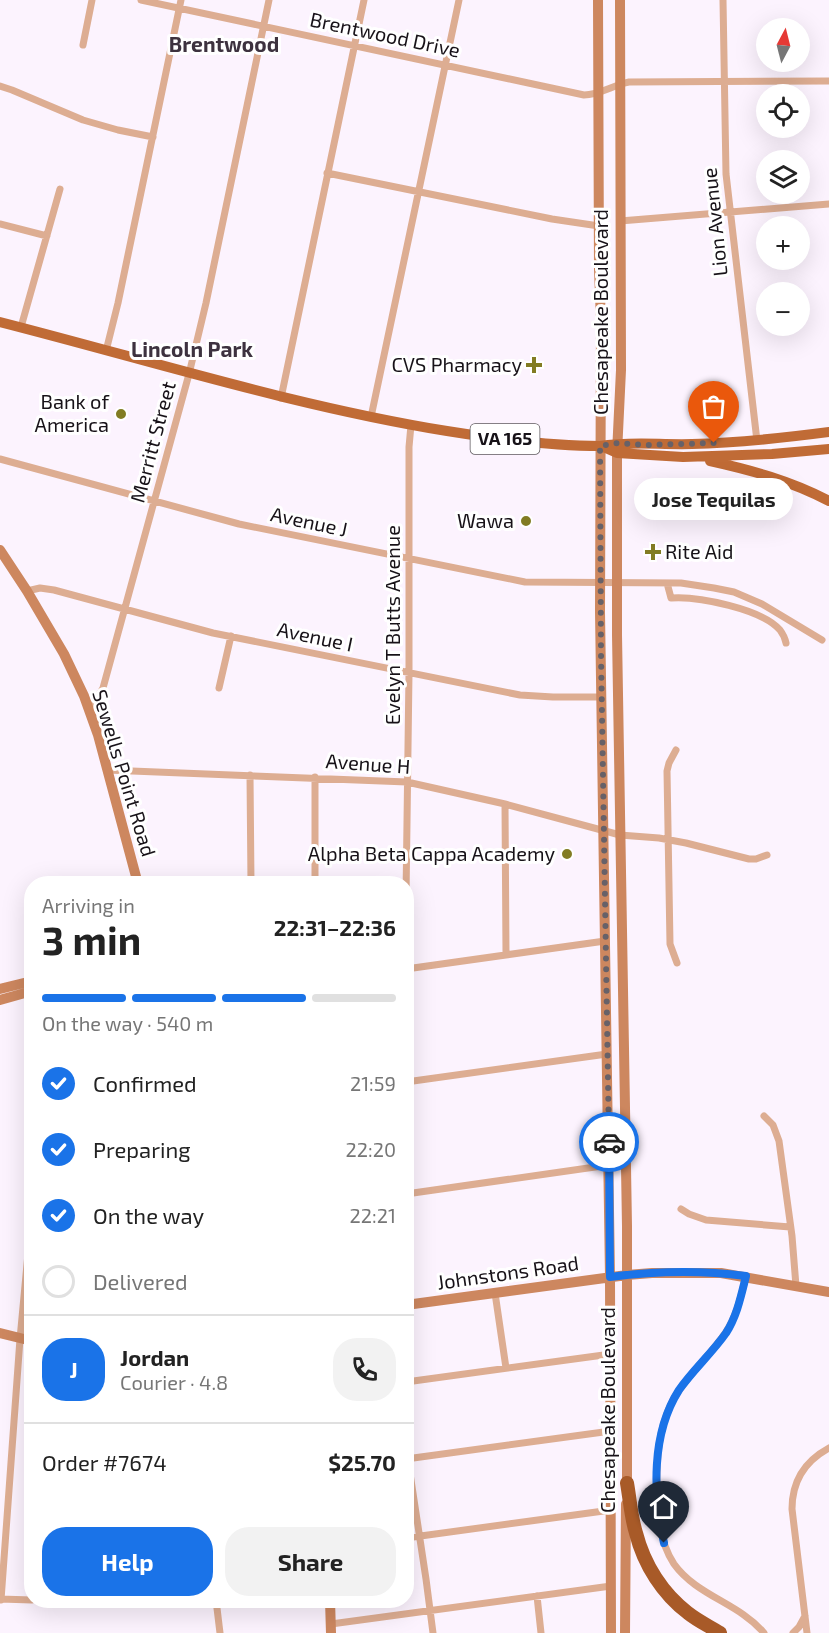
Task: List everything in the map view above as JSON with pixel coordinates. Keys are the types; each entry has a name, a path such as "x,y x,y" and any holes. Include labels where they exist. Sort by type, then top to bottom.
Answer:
{"highway":[{"path":"627,1483 636,1534 655,1577 682,1608 700,1622 720,1633"}],"main road":[{"name":"Chesapeake Boulevard","path":"598,0 601,697 609,1165 611,1633"},
{"name":"Chesapeake Boulevard","path":"620,0 621,362 617,448 617,582 627,1275 625,1633"},
{"name":"VA 165","path":"0,322 281,398 411,425 500,438 617,448 745,468 768,475 829,501"},
{"name":"VA 165","path":"617,448 757,441 829,432"},
{"path":"683,457 772,454 829,449"},
{"name":"Sewells Point Road","path":"0,550 64,654 90,711 136,876"},
{"path":"0,989 24,983"},
{"path":"0,1000 24,993"},
{"name":"Johnstons Road","path":"414,1304 627,1275 707,1272 746,1276 829,1292"},
{"path":"0,1333 24,1339"},
{"path":"330,1608 331,1629"}],"street":[{"path":"84,45 92,0"},
{"name":"Brentwood Drive","path":"141,0 584,95 599,93 629,82 829,81"},
{"path":"106,351 182,0"},
{"name":"Merritt Street","path":"90,711 103,688 189,374 269,0"},
{"path":"281,398 364,0"},
{"path":"371,417 459,0"},
{"name":"Lion Avenue","path":"723,0 725,147 730,212 757,441"},
{"path":"0,86 83,120 153,137"},
{"path":"327,173 552,219 599,226"},
{"path":"21,327 60,189"},
{"path":"620,221 829,204"},
{"path":"0,224 47,236"},
{"name":"Evelyn T Butts Avenue","path":"406,876 411,425"},
{"name":"Avenue J","path":"0,459 239,524 525,582 702,585 746,596 822,640"},
{"path":"667,583 671,598 697,598 749,613 774,625 784,636 786,643"},
{"name":"Avenue I","path":"27,591 47,589 231,636 520,695 601,697"},
{"path":"219,688 231,636"},
{"path":"676,750 667,771 670,944 677,963"},
{"name":"Avenue H","path":"107,770 407,782 505,804 620,835 668,839 749,859 767,855"},
{"path":"250,775 251,876"},
{"path":"315,777 315,876"},
{"path":"505,804 506,955"},
{"path":"414,968 606,941"},
{"path":"414,1081 607,1054"},
{"path":"764,1116 773,1125 779,1142 796,1286"},
{"path":"414,1193 609,1165"},
{"path":"681,1209 706,1220 790,1227"},
{"path":"746,1276 739,1303 728,1328 681,1388 667,1413 659,1444 657,1486 664,1543 681,1572 700,1589 739,1611 764,1633"},
{"path":"495,1293 506,1368"},
{"path":"414,1381 611,1354"},
{"path":"24,1361 1,1599 24,1600"},
{"path":"414,1458 611,1431"},
{"path":"807,1633 792,1498 802,1471 817,1455 829,1448"},
{"path":"414,1500 433,1633"},
{"path":"414,1537 611,1510"},
{"path":"331,1629 430,1611 611,1586"},
{"path":"537,1596 541,1633"},
{"path":"217,1608 220,1633"},
{"path":"793,1633 805,1615"}],"way so far":[{"path":"609,1142 600,446 618,443 645,445 714,443"}],"place":[{"name":"CVS Pharmacy","path":"534,365"},
{"name":"Bank of America","path":"121,414"},
{"name":"Jose Tequilas","path":"714,443"},
{"name":"Wawa","path":"526,521"},
{"name":"Rite Aid","path":"653,552"},
{"name":"Alpha Beta Cappa Academy","path":"567,854"}],"district":[{"name":"Brentwood","path":"224,45"},
{"name":"Lincoln Park","path":"192,350"}],"route":[{"path":"609,1142 610,1277 652,1273 707,1272 746,1276 736,1313 725,1334 681,1388 667,1413 659,1444 657,1486 664,1543"}]}
